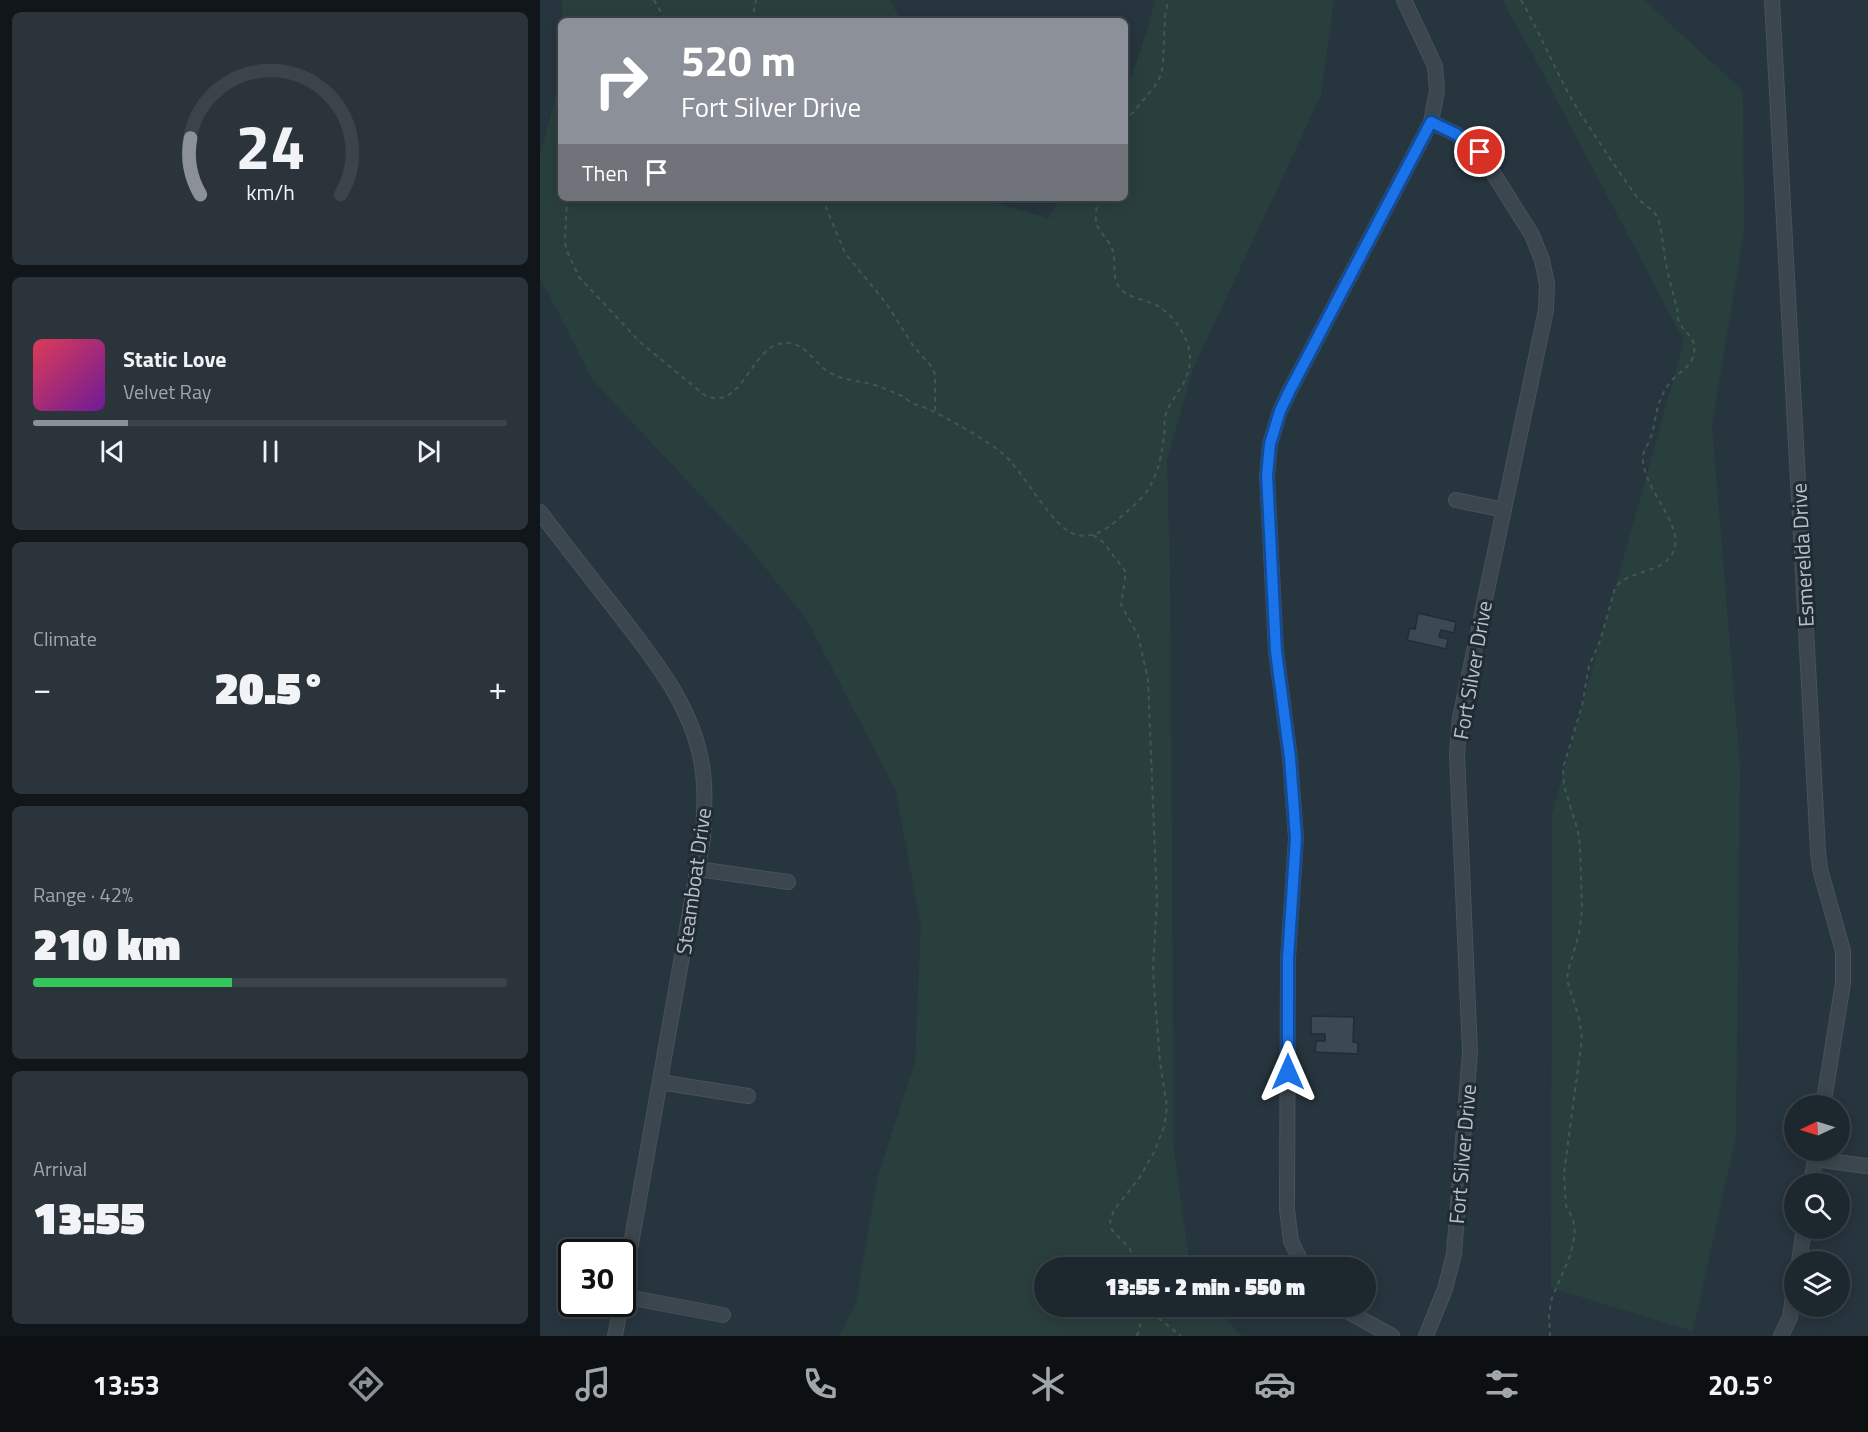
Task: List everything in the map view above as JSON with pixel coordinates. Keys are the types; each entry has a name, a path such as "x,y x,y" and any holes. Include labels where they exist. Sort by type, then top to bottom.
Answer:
{"street":[{"path":"1299,1257 1292,1242 1287,1209 1288,958 1296,838 1290,758 1276,651 1267,475 1270,444 1280,411 1431,122 1437,91 1435,66 1404,0"},
{"name":"Esmerelda Drive","path":"1772,0 1818,851 1820,869 1843,951 1843,983 1825,1095"},
{"name":"Fort Silver Drive","path":"1426,1336 1445,1288 1454,1254 1469,1063 1457,754 1460,718 1546,310 1547,284 1542,260 1532,235 1480,152 1456,134 1431,122"},
{"path":"1456,500 1504,510"},
{"name":"Steamboat Drive","path":"540,512 661,669 683,707 694,732 702,765 705,801 703,838 632,1239"},
{"path":"698,869 788,882"},
{"path":"660,1082 748,1096"},
{"path":"1843,1161 1866,1166"},
{"path":"636,1299 723,1315"},
{"path":"615,1336 619,1317"},
{"path":"1358,1317 1392,1336"},
{"path":"1781,1336 1790,1317"}],"path":[{"path":"654,0 664,18"},
{"path":"753,18 756,0"},
{"path":"1128,118 1155,86 1161,75 1168,0"},
{"path":"1521,0 1583,118 1637,197 1655,212 1661,228 1667,271 1679,322 1694,340 1694,353 1688,368 1674,377 1660,395 1653,430 1643,455 1650,488 1671,525 1676,546 1672,555 1664,562 1620,581 1615,588 1600,641 1589,666 1582,706 1563,768 1564,786 1578,831 1580,847 1582,910 1580,934 1567,980 1579,1018 1582,1038 1563,1173 1566,1206 1573,1219 1575,1234 1570,1256 1552,1298 1549,1314 1550,1336"},
{"path":"567,201 566,249 579,277 640,342 703,394 711,397 726,396 739,387 758,360 770,349 781,344 794,344 811,354 827,371 841,378 873,384 935,412 1001,452 1067,530 1073,533 1093,535 1103,542 1126,572 1121,605 1138,635 1148,680 1157,902 1154,987 1160,1062 1167,1107 1164,1127 1154,1152 1140,1178 1114,1210 1110,1221 1112,1230 1130,1249 1133,1257"},
{"path":"823,201 845,253 886,303 914,347 932,367 935,374 935,412"},
{"path":"1093,535 1112,525 1149,491 1160,465 1165,419 1185,382 1190,360 1186,341 1173,318 1165,310 1130,295 1120,288 1115,275 1113,250 1097,225 1099,201"},
{"path":"1137,1336 1141,1317"},
{"path":"1156,1317 1182,1336"}],"green space":[{"path":"562,0 890,0 899,18 562,18"},
{"path":"1155,0 1334,0 1321,95 1193,369 1167,460 1170,575 1174,1151 1189,1257 1034,1257 1034,1317 1224,1317 1242,1336 839,1336 856,1302 877,1179 915,1062 921,925 895,789 807,620 746,544 592,379 540,277 540,154 558,88 558,201 994,201 1048,218 1058,201 1128,201 1128,86"},
{"path":"1502,0 1644,0 1743,91 1744,231 1712,426 1740,767 1736,1136 1693,1331 1551,1288 1552,814 1684,341"}],"building":[{"path":"1418,613 1456,622 1454,633 1441,630 1439,637 1448,639 1446,649 1407,640 1410,628 1415,629"},
{"path":"1311,1016 1354,1017 1353,1042 1358,1043 1358,1054 1315,1052 1316,1041 1325,1041 1325,1034 1311,1034"}],"route":[{"path":"1288,1072 1288,958 1296,838 1290,758 1276,651 1267,475 1270,444 1280,411 1289,392 1431,122 1456,134 1480,152"}]}
